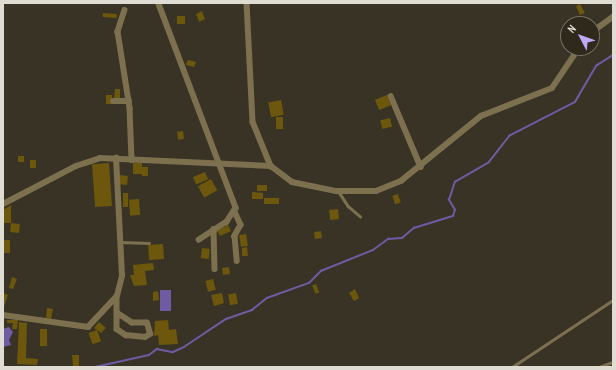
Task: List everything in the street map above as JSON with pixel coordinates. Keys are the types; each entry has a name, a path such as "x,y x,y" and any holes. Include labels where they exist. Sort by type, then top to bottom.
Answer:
{"street":[{"path":"247,3 253,122 271,166 292,182 339,191 376,191 421,167 481,116 552,88 574,56"},
{"path":"159,4 202,112 216,161 241,225 235,236 237,261"},
{"path":"125,10 118,32 129,101 132,160"},
{"path":"600,26 613,17"},
{"path":"391,96 421,167"},
{"path":"113,101 129,101"},
{"path":"3,204 86,162 116,158 132,160 216,161 271,166"},
{"path":"116,158 122,276 117,296 118,314 115,322 120,331 145,338 150,334 147,323 132,323 118,314"},
{"path":"199,240 235,212"},
{"path":"214,229 215,269"},
{"path":"3,315 88,327 117,296"}],"lane":[{"path":"339,191 348,206 360,216"},
{"path":"120,242 149,243"},
{"path":"512,367 613,300"},
{"path":"600,367 613,362"}],"shaded area":[{"path":"160,290 171,290 171,311 160,311"},
{"path":"9,327 13,332 9,340 11,345 3,347 3,329"}],"building":[{"path":"580,4 585,13 580,15 576,6"},
{"path":"202,11 205,19 199,22 196,14"},
{"path":"103,13 117,14 117,18 103,17"},
{"path":"177,16 185,16 185,24 177,24"},
{"path":"188,60 196,62 194,67 186,65"},
{"path":"115,89 120,89 120,98 114,98"},
{"path":"106,95 112,95 112,104 106,104"},
{"path":"387,95 391,105 379,110 375,100"},
{"path":"281,100 284,115 271,117 268,102"},
{"path":"276,117 283,117 283,129 276,129"},
{"path":"390,118 392,127 382,129 380,120"},
{"path":"183,131 184,139 178,140 177,132"},
{"path":"18,156 24,156 24,162 18,162"},
{"path":"30,160 36,160 36,168 30,168"},
{"path":"109,163 112,206 95,207 92,164"},
{"path":"133,163 142,163 142,174 133,174"},
{"path":"142,167 148,167 148,176 142,176"},
{"path":"205,172 208,179 196,184 193,177"},
{"path":"118,175 128,176 127,185 117,184"},
{"path":"211,179 217,190 204,198 198,186"},
{"path":"257,185 267,185 267,191 257,191"},
{"path":"252,192 263,193 263,199 252,199"},
{"path":"123,193 128,193 128,207 123,207"},
{"path":"398,194 401,203 395,204 392,196"},
{"path":"264,198 279,198 279,204 264,204"},
{"path":"139,199 140,215 130,216 129,200"},
{"path":"11,205 11,223 3,223 3,210"},
{"path":"338,209 339,219 330,220 329,210"},
{"path":"11,223 20,224 19,233 10,232"},
{"path":"228,225 231,231 220,236 217,231"},
{"path":"321,231 322,238 315,239 314,232"},
{"path":"246,234 248,246 241,247 239,235"},
{"path":"3,240 10,240 10,253 3,253"},
{"path":"163,244 164,259 149,260 148,245"},
{"path":"247,247 248,256 242,256 242,248"},
{"path":"202,248 210,249 209,259 201,258"},
{"path":"153,263 154,270 145,271 147,285 134,286 130,275 134,275 133,265"},
{"path":"229,267 230,274 223,275 222,268"},
{"path":"12,277 17,279 13,289 9,288"},
{"path":"213,279 216,290 208,292 205,281"},
{"path":"316,284 319,292 315,294 312,285"},
{"path":"355,289 359,298 354,301 349,293"},
{"path":"158,291 159,300 153,301 153,292"},
{"path":"3,293 8,295 3,310"},
{"path":"222,293 224,303 214,306 211,295"},
{"path":"236,293 238,304 230,305 228,294"},
{"path":"47,308 53,309 51,319 46,318"},
{"path":"7,320 18,320 17,329 12,329 13,323 7,323"},
{"path":"168,320 169,330 176,329 178,344 159,345 158,335 154,336 155,321"},
{"path":"19,322 27,323 26,358 38,359 37,365 17,364"},
{"path":"99,322 106,328 101,333 94,328"},
{"path":"40,329 47,329 47,346 40,346"},
{"path":"97,330 101,341 93,344 89,333"},
{"path":"72,355 79,355 79,366 73,366"}],"waterway":[{"path":"95,367 149,355 157,349 173,352 184,347 226,319 252,310 267,298 309,283 321,271 373,250 388,239 402,238 414,228 453,216 455,210 449,200 455,182 489,162 509,136 575,102 596,66 613,55"}]}
